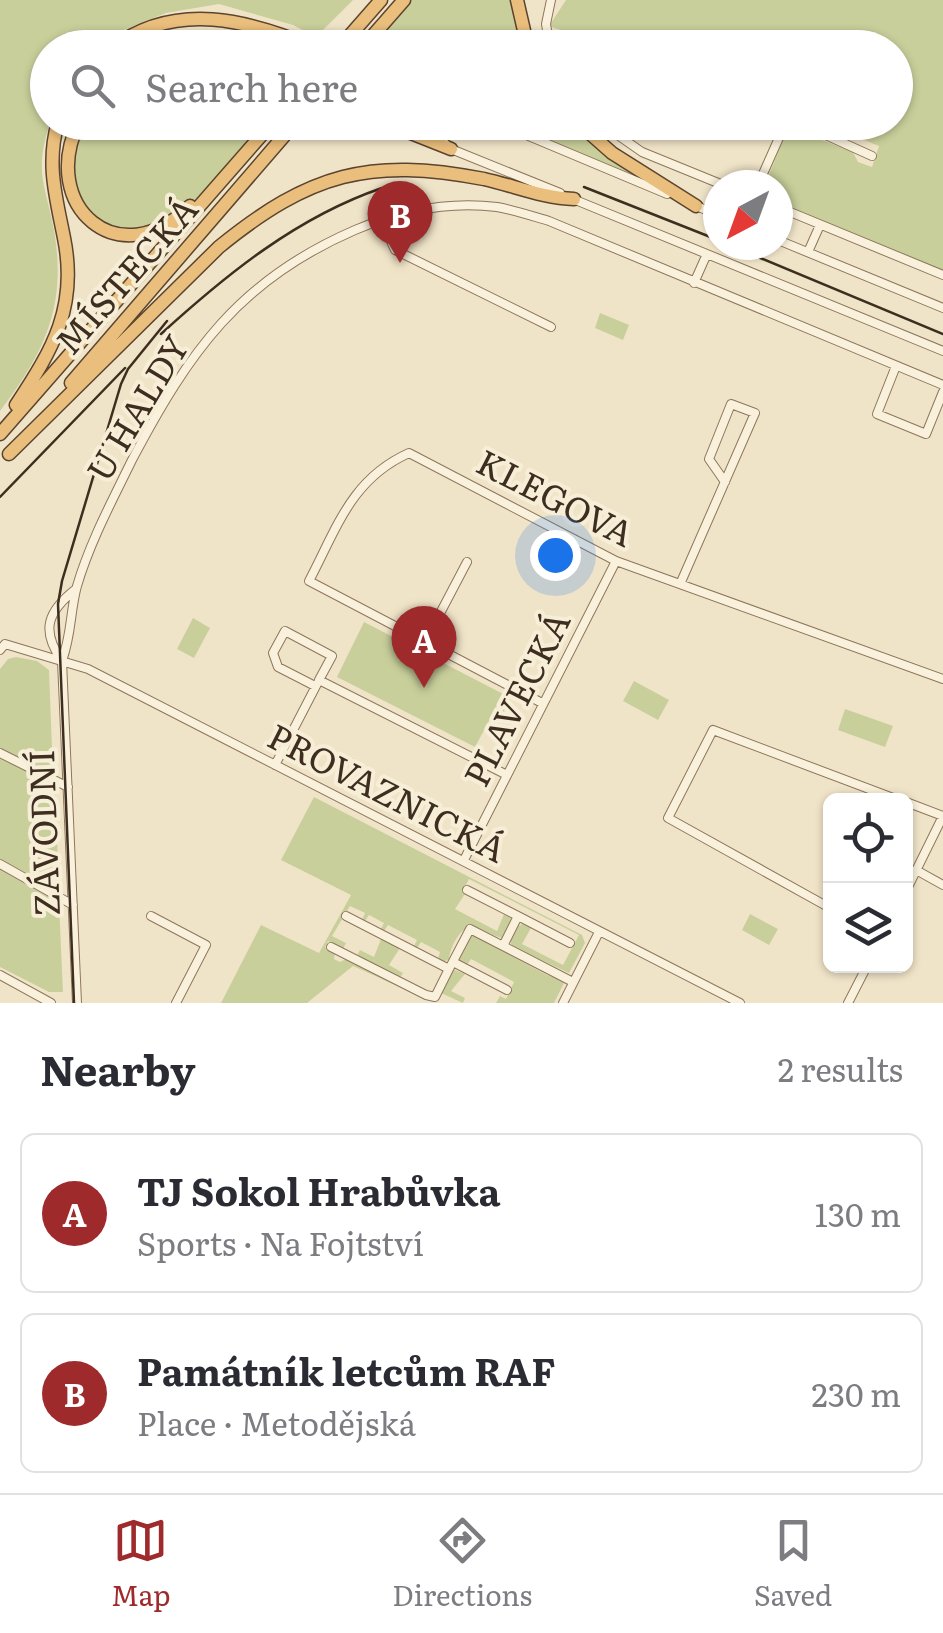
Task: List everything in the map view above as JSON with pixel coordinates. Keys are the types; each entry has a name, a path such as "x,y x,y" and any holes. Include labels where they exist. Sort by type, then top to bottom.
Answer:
{"highway":[{"path":"355,30 381,0"},
{"path":"378,30 404,0"},
{"path":"517,0 524,30"},
{"path":"143,30 194,17 238,20 269,30"},
{"path":"0,432 46,359 64,316 66,258 52,190 55,140"},
{"path":"74,140 68,162 75,200 84,214 97,225 136,236 155,232 178,217 255,140"},
{"name":"MÍSTECKÁ","path":"0,432 257,140"},
{"name":"MÍSTECKÁ","path":"5,459 280,140"},
{"path":"427,140 452,150"},
{"path":"597,140 696,206"},
{"path":"5,459 210,255 256,218 300,193 353,174 404,168 508,184 551,198 574,199"}],"street":[{"path":"547,30 550,0"},
{"path":"441,140 452,150 703,255"},
{"path":"539,140 703,209"},
{"path":"622,140 703,176"},
{"path":"765,170 778,140"},
{"path":"837,140 872,156"},
{"name":"U HALDY","path":"62,660 70,639 76,589 106,512 183,370 223,320 275,272 328,242 381,219 424,208 466,205 499,208 559,225 943,388"},
{"path":"793,213 943,275"},
{"path":"381,219 395,250 552,327"},
{"path":"808,252 820,225"},
{"path":"793,246 943,308"},
{"path":"694,283 704,260"},
{"path":"716,260 943,351"},
{"path":"896,366 877,414 926,434 943,388"},
{"path":"681,582 725,482 754,412 731,404 709,459 725,482"},
{"name":"KLEGOVA","path":"426,642 309,581 358,489 384,464 409,453 616,560 943,679"},
{"name":"PLAVECKÁ","path":"464,860 616,560"},
{"path":"467,562 426,642 542,703"},
{"name":"U HALDY","path":"62,660 52,646 50,620 58,604 76,589"},
{"path":"275,765 317,683 332,656 285,630 272,654 278,667 317,683 507,775"},
{"name":"PROVAZNICKÁ","path":"2,647 88,670 740,1003"},
{"name":"ZÁVODNÍ","path":"62,660 77,1003"},
{"path":"823,904 668,818 714,730 882,793"},
{"path":"0,753 68,786"},
{"path":"910,883 943,816 913,805"},
{"path":"0,864 72,905"},
{"path":"916,870 943,885"},
{"path":"468,890 570,943"},
{"path":"151,916 206,945 176,1003"},
{"path":"346,916 506,990"},
{"path":"503,946 518,916"},
{"path":"435,996 470,929 573,982"},
{"path":"563,1003 599,932"},
{"path":"330,947 447,1003"},
{"path":"848,1003 863,973"},
{"path":"0,975 50,1003"}],"green space":[{"path":"0,0 353,0 323,30 303,30 219,4 166,13 124,30 30,30 30,140 45,140 42,166 54,230 57,282 49,327 40,348 0,411"},
{"path":"405,0 517,0 524,30 379,30"},
{"path":"566,0 943,0 943,271 793,209 793,170 771,170 783,140 822,140 853,152 858,162 872,167 879,146 864,140 913,140 913,30 560,30 549,26"},
{"path":"73,140 256,140 170,224 114,232 75,200"},
{"path":"537,140 601,140 696,206"},
{"path":"600,313 629,325 623,340 595,328"},
{"path":"193,618 210,628 194,658 177,649"},
{"path":"364,622 511,698 497,724 489,721 475,747 337,677"},
{"path":"8,659 37,661 49,670 53,775 0,749 0,669"},
{"path":"634,681 669,700 658,720 623,701"},
{"path":"845,709 893,726 885,747 838,730"},
{"path":"0,757 55,786 59,890 0,859"},
{"path":"314,797 582,935 585,943 569,973 512,946 510,940 523,924 531,928 522,944 563,965 579,935 469,879 455,909 497,931 504,914 511,918 503,938 470,927 458,936 444,962 438,959 440,952 421,942 417,948 417,940 388,925 384,931 384,923 369,915 362,920 365,913 350,906 332,936 346,943 343,949 328,941 325,947 335,953 334,959 346,959 435,1003 353,966 307,1003 221,1003 261,925 319,953 351,895 281,860"},
{"path":"0,870 59,903 63,992 49,992 0,967"},
{"path":"750,914 778,929 769,945 742,930"},
{"path":"470,934 562,980 554,1003 496,1003 500,996 506,999 514,982 471,959 467,965 459,960"},
{"path":"381,939 400,948 389,965 403,973 400,978 357,956 360,950 374,957"},
{"path":"452,969 465,974 451,991 465,998 463,1003 441,993"}],"tram line":[{"path":"584,187 703,234"},
{"path":"161,334 264,249 321,215 382,188"},
{"path":"765,260 943,334"},
{"path":"74,1003 58,604 121,384 128,369 167,321"},
{"path":"0,497 125,368"}],"place":[{"name":"Památník letcům RAF","path":"400,263"},
{"name":"TJ Sokol Hrabůvka","path":"424,688"}]}
